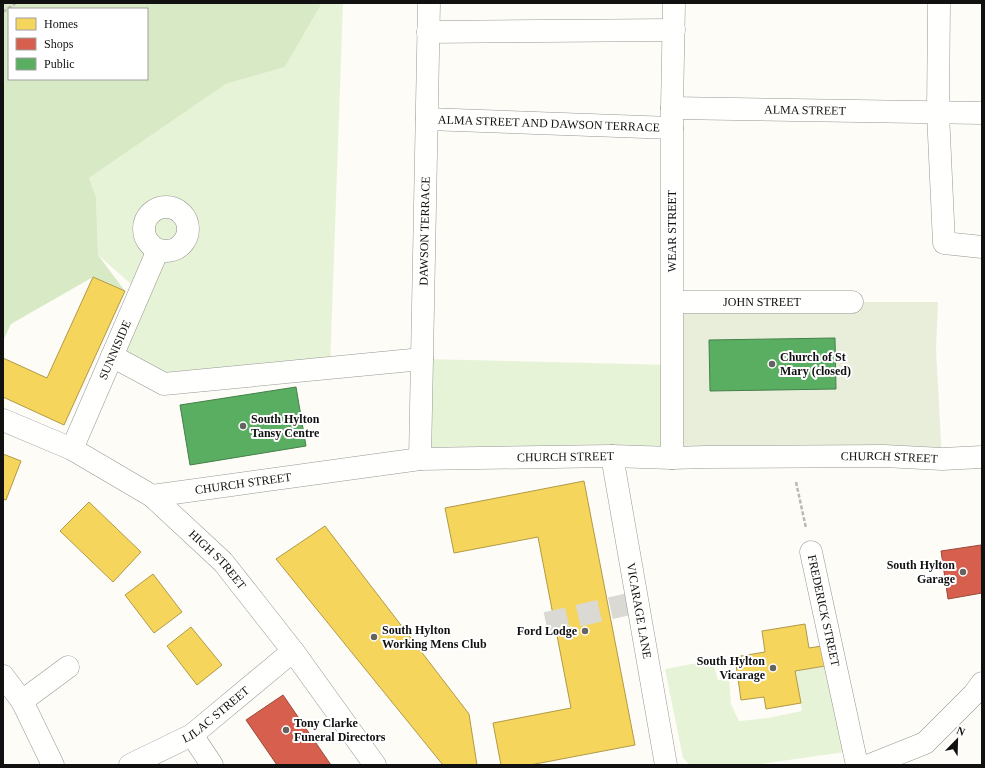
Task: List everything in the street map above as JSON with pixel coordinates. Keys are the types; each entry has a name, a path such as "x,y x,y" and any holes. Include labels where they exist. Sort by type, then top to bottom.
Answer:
{"street":[{"name":"DAWSON TERRACE","path":"420,459 429,3"},
{"name":"WEAR STREET","path":"672,458 672,118 674,3"},
{"path":"939,3 938,113 944,243 982,247"},
{"path":"428,32 674,30"},
{"name":"ALMA STREET","path":"672,118 982,113"},
{"name":"ALMA STREET AND DAWSON TERRACE","path":"427,119 672,118"},
{"name":"SUNNISIDE","path":"72,449 158,250"},
{"name":"JOHN STREET","path":"673,302 852,302"},
{"path":"112,356 164,384 422,359"},
{"name":"HIGH STREET","path":"3,420 72,449 152,496 223,562 293,651 375,765"},
{"name":"CHURCH STREET","path":"152,496 420,459 612,456 672,458 884,456 942,459 982,457"},
{"name":"VICARAGE LANE","path":"612,456 666,765"},
{"name":"FREDERICK STREET","path":"811,552 857,765"},
{"name":"LILAC STREET","path":"130,765 192,735 293,651"},
{"path":"22,702 68,667"},
{"path":"3,676 22,702 53,765"},
{"path":"870,765 925,743 974,694 982,683"},
{"path":"192,735 212,765"}],"path":[{"name":"FREDERICK STREET","path":"791,456 811,552"}],"green space":[{"path":"3,3 322,3 285,67 226,84 89,178 96,197 98,255 125,291 93,277 11,324 3,341"},
{"path":"322,3 343,3 330,368 164,384 112,356 140,292 98,255 96,197 89,178 226,84 285,67"},
{"path":"673,302 938,302 936,350 942,459 672,458"},
{"path":"422,359 672,365 672,458 420,459"},
{"path":"708,661 714,666 718,680 729,678 731,704 739,721 768,718 802,711 795,671 825,666 845,752 754,765 690,765 683,758 665,669"}],"building: Homes":[{"path":"93,277 125,291 64,425 3,397 3,358 47,378"},
{"path":"3,454 21,461 6,500 3,499"},
{"name":"Ford Lodge","path":"584,481 635,745 530,765 501,765 493,723 571,708 538,537 454,553 445,508"},
{"path":"89,502 141,552 113,582 60,531"},
{"name":"South Hylton Working Mens Club","path":"325,526 469,714 477,765 443,765 276,559"},
{"path":"153,574 182,612 154,633 125,595"},
{"name":"South Hylton Vicarage","path":"805,624 809,648 822,646 825,666 795,671 801,703 766,709 764,697 741,700 735,657 765,652 762,631"},
{"path":"191,627 222,665 197,685 167,646"}],"building: Shops":[{"name":"South Hylton Garage","path":"981,545 982,593 948,599 941,551"},
{"path":"283,695 331,765 277,765 246,720"}],"building: Public":[{"name":"Church of St Mary (closed)","path":"835,338 836,389 710,391 709,340"},
{"name":"South Hylton Tansy Centre","path":"296,387 306,446 190,465 180,405"}],"tunnel":[{"path":"546,623 638,602"}],"place":[{"name":"Church of St Mary (closed)","path":"772,364"},
{"name":"South Hylton Tansy Centre","path":"243,426"},
{"name":"South Hylton Garage","path":"963,572"},
{"name":"Ford Lodge","path":"585,631"},
{"name":"South Hylton Working Mens Club","path":"374,637"},
{"name":"South Hylton Vicarage","path":"773,668"},
{"name":"Tony Clarke Funeral Directors","path":"286,730"}]}
